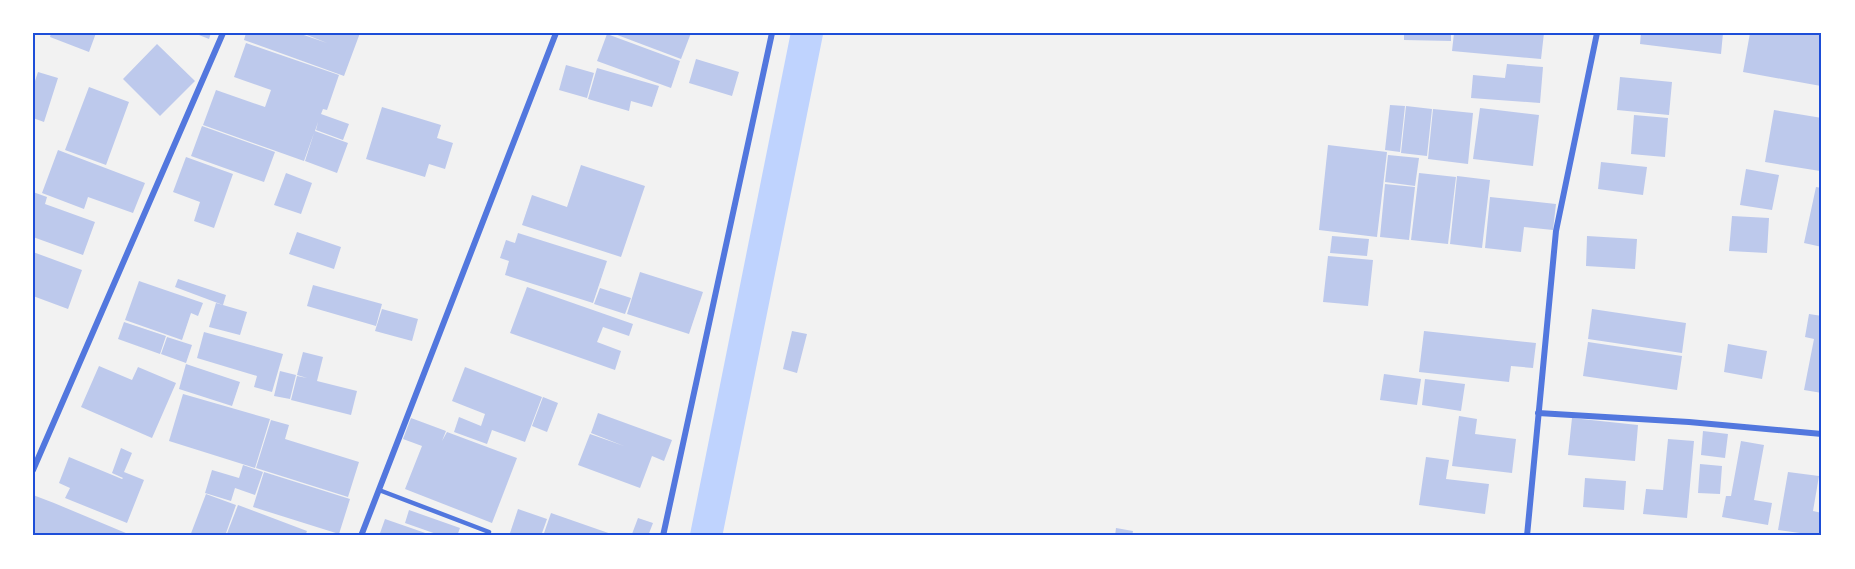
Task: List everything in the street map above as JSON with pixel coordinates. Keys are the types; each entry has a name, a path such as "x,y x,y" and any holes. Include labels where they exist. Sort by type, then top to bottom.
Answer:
{"street":[{"path":"33,470 223,33"},
{"path":"362,536 556,33"},
{"path":"663,536 772,33"},
{"path":"1527,536 1556,231 1597,33"},
{"path":"1538,413 1689,422 1822,434"}],"lane":[{"path":"380,489 489,532"}],"building":[{"path":"51,33 96,33 89,52 50,37"},
{"path":"194,33 211,33 209,39"},
{"path":"246,33 298,33 327,43 302,33 360,33 344,76 244,40"},
{"path":"612,33 691,33 681,59"},
{"path":"1404,33 1451,33 1451,41 1404,40"},
{"path":"1454,33 1544,33 1541,59 1452,51"},
{"path":"1641,33 1723,33 1721,54 1640,44"},
{"path":"1750,33 1822,33 1821,86 1743,72"},
{"path":"607,34 680,61 671,88 597,61"},
{"path":"246,43 339,75 327,110 323,109 321,114 349,124 343,140 316,130 318,122 315,131 348,143 337,173 305,161 314,133 304,161 203,125 216,90 265,107 271,90 234,77"},
{"path":"157,44 195,81 160,116 123,79"},
{"path":"696,59 739,72 732,96 689,83"},
{"path":"1507,64 1543,67 1540,103 1471,98 1473,75 1505,78"},
{"path":"566,65 594,73 587,98 559,90"},
{"path":"597,68 659,86 652,107 631,101 629,111 588,99"},
{"path":"38,72 58,78 44,122 33,118 33,87"},
{"path":"1620,77 1672,82 1669,115 1617,110"},
{"path":"89,87 129,102 106,165 65,150"},
{"path":"1390,105 1405,106 1400,152 1385,150"},
{"path":"1406,106 1432,109 1427,156 1401,153"},
{"path":"382,107 441,125 437,138 453,143 445,169 429,164 425,177 366,159"},
{"path":"1480,108 1539,115 1533,166 1473,159"},
{"path":"1433,109 1473,113 1468,164 1428,159"},
{"path":"1774,110 1822,118 1820,171 1765,162"},
{"path":"1634,115 1668,118 1665,157 1631,154"},
{"path":"202,126 275,152 264,182 191,156"},
{"path":"1328,145 1387,152 1377,237 1319,230"},
{"path":"58,150 145,183 133,213 88,197 84,209 42,193"},
{"path":"1388,155 1419,158 1415,186 1385,182"},
{"path":"186,157 233,174 214,228 194,221 200,202 173,192"},
{"path":"1601,162 1647,167 1643,195 1598,189"},
{"path":"581,165 645,186 621,257 522,225 532,195 567,207"},
{"path":"1746,169 1779,175 1772,210 1740,205"},
{"path":"286,173 312,183 301,214 274,205"},
{"path":"1419,173 1456,177 1448,244 1411,240"},
{"path":"1457,176 1490,180 1482,248 1450,244"},
{"path":"1385,184 1415,187 1409,240 1380,237"},
{"path":"1816,187 1822,188 1822,247 1804,243"},
{"path":"33,192 47,197 45,204 95,222 83,255 33,237"},
{"path":"1490,197 1556,204 1553,230 1524,227 1521,252 1485,248"},
{"path":"1732,216 1769,218 1767,253 1729,251"},
{"path":"297,232 341,247 334,269 289,254"},
{"path":"518,233 607,261 593,303 505,275 509,261 500,258 506,240 515,243"},
{"path":"1332,236 1369,239 1367,256 1330,253"},
{"path":"1587,236 1637,239 1635,269 1586,266"},
{"path":"33,252 82,270 68,309 33,296"},
{"path":"1328,256 1373,260 1368,306 1323,302"},
{"path":"640,272 703,292 689,334 627,314"},
{"path":"178,279 226,295 223,305 175,287"},
{"path":"139,281 203,303 198,316 191,313 182,340 125,320"},
{"path":"313,285 382,304 376,326 307,306"},
{"path":"527,287 633,324 629,336 603,327 597,342 621,351 615,370 510,333"},
{"path":"600,288 631,298 625,314 594,304"},
{"path":"216,303 247,312 240,335 209,327"},
{"path":"382,309 418,319 412,341 375,331"},
{"path":"1592,309 1686,323 1682,353 1588,339"},
{"path":"1809,314 1822,316 1822,393 1804,390 1814,339 1805,337"},
{"path":"124,322 166,336 160,354 118,339"},
{"path":"792,331 807,334 797,373 783,369"},
{"path":"1424,331 1536,343 1533,368 1511,366 1509,382 1419,372"},
{"path":"204,332 283,354 272,392 254,387 257,376 197,358"},
{"path":"167,337 192,345 186,363 161,354"},
{"path":"1588,342 1682,356 1677,390 1583,376"},
{"path":"1728,344 1767,351 1762,379 1724,372"},
{"path":"303,352 323,357 317,381 357,391 351,415 291,400 297,376 307,378 297,375"},
{"path":"186,364 240,382 232,406 179,389"},
{"path":"99,366 132,380 138,367 176,383 152,438 81,407"},
{"path":"465,367 542,397 525,442 492,430 487,444 454,432 459,417 481,426 485,414 452,401"},
{"path":"280,371 296,375 290,399 274,396"},
{"path":"1384,374 1421,379 1417,405 1380,400"},
{"path":"1425,379 1465,384 1461,411 1422,405"},
{"path":"183,394 270,419 255,468 169,441"},
{"path":"543,397 558,403 547,432 532,426"},
{"path":"598,413 672,440 664,461 652,456 640,488 578,465 590,434 624,446 591,433"},
{"path":"1459,416 1477,419 1475,434 1516,439 1512,473 1452,466"},
{"path":"411,418 446,431 442,441 447,432 517,458 492,523 405,489 422,446 403,439"},
{"path":"1572,418 1638,425 1635,461 1568,455"},
{"path":"271,420 289,425 285,439 359,462 348,497 256,468"},
{"path":"1703,431 1728,434 1725,458 1701,455"},
{"path":"1668,439 1694,441 1687,518 1643,514 1646,489 1663,490"},
{"path":"1741,441 1764,445 1754,500 1772,503 1768,525 1722,517 1726,496 1731,496"},
{"path":"121,448 132,453 124,472 144,480 127,523 65,498 70,488 59,483 69,457 122,479 112,473"},
{"path":"1426,457 1449,460 1446,479 1489,484 1485,514 1419,505"},
{"path":"1700,464 1722,466 1720,494 1698,493"},
{"path":"243,465 263,472 255,495 235,488 231,501 205,493 212,470 239,478"},
{"path":"264,472 350,499 339,534 253,507"},
{"path":"1788,472 1819,476 1813,511 1822,513 1822,536 1778,530"},
{"path":"1585,478 1626,481 1624,510 1583,507"},
{"path":"206,494 236,505 225,536 190,536"},
{"path":"33,495 54,503 133,536 33,536"},
{"path":"238,505 307,531 305,536 226,536"},
{"path":"518,509 547,519 541,536 509,536"},
{"path":"409,510 460,528 457,536 442,536 405,523"},
{"path":"551,513 617,536 543,536"},
{"path":"638,518 653,523 648,536 632,534"},
{"path":"385,519 434,536 379,536"},
{"path":"1116,528 1133,531 1132,536 1115,536"}],"waterway":[{"path":"706,536 807,33"}]}
